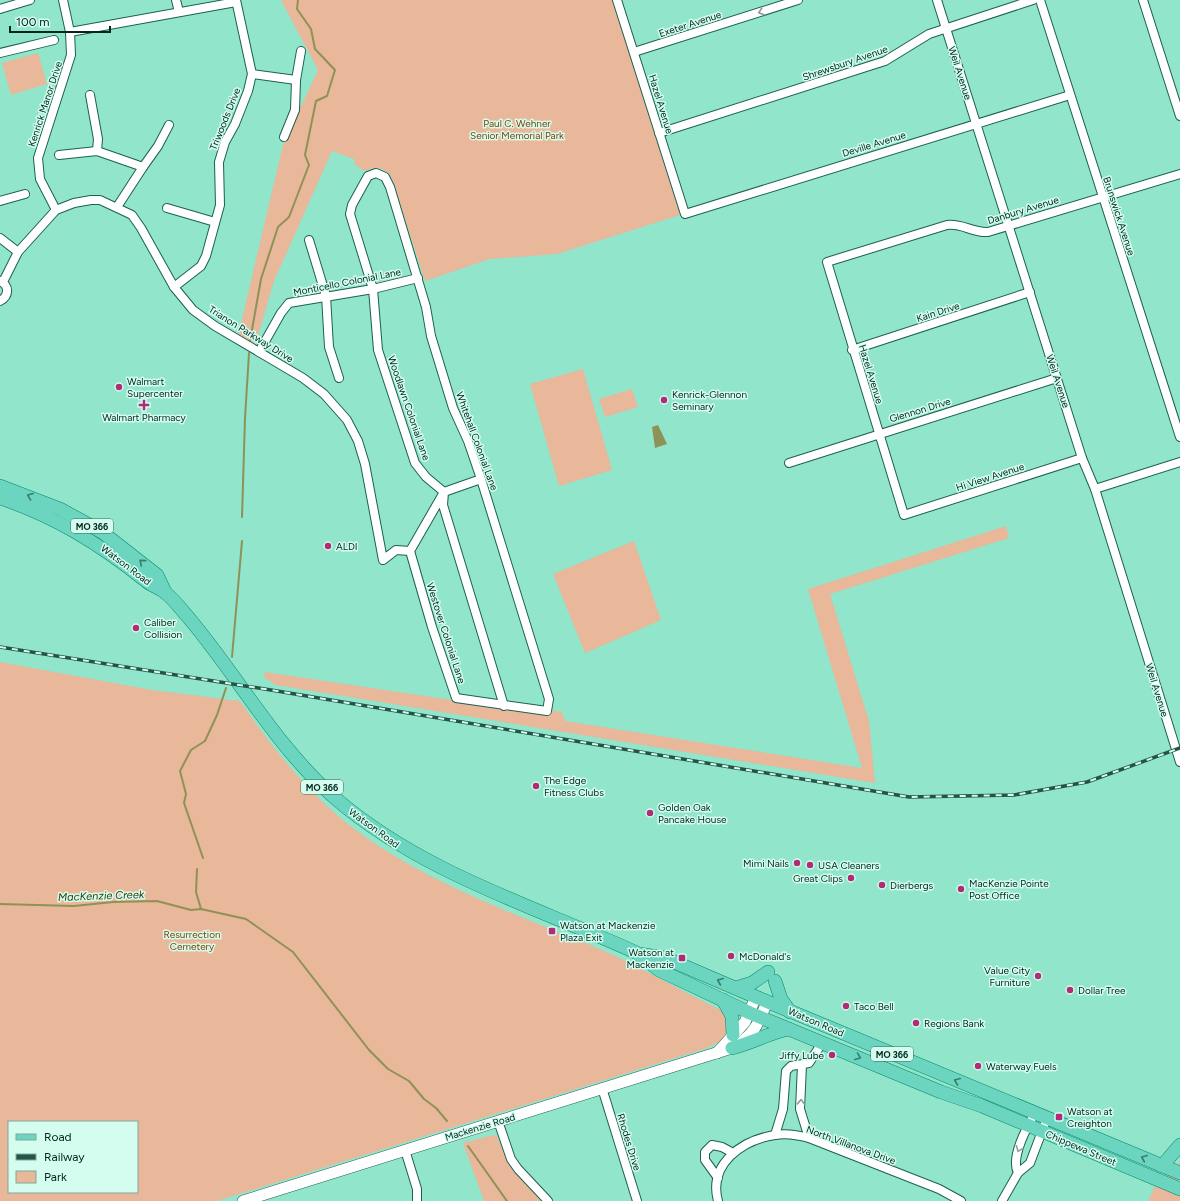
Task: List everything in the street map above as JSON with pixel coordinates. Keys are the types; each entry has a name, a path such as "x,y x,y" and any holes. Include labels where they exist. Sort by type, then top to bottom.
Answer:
{"main road":[{"name":"Watson Road","path":"0,486 60,509 102,532 122,546 157,575 165,592 200,632 294,756 320,785 362,820 392,842 438,867 637,953 665,958 761,1000 993,1096"},
{"name":"Watson Road","path":"0,498 36,512 80,533 121,560 148,583 165,592"},
{"name":"Watson Road","path":"637,953 659,970 755,1015 941,1092 982,1106"},
{"path":"736,988 772,976 781,999 790,1012"},
{"path":"723,1000 732,1016 733,1035"},
{"name":"Mackenzie Road","path":"243,1201 732,1048 750,1036 755,1015 761,1000"},
{"name":"Mackenzie Road","path":"717,1053 745,1022 755,1015"},
{"path":"732,1048 753,1043 771,1034 789,1029"},
{"name":"Chippewa Street","path":"993,1096 1180,1173"},
{"name":"Chippewa Street","path":"982,1106 1180,1189"},
{"path":"1162,1166 1180,1146"},
{"path":"1180,1146 1180,1168"}],"street":[{"path":"0,9 30,0"},
{"name":"Kenrick Manor Drive","path":"56,210 40,179 38,158 71,55 70,32 63,0"},
{"path":"176,0 179,12"},
{"name":"Hazel Avenue","path":"617,0 685,214"},
{"name":"Exeter Avenue","path":"634,52 798,0"},
{"name":"Weil Avenue","path":"937,0 1082,458 1095,489 1180,762"},
{"name":"Shrewsbury Avenue","path":"659,133 885,61 894,57 919,39 946,28 1033,0"},
{"name":"Brunswick Avenue","path":"1040,0 1180,437"},
{"path":"1143,0 1180,116"},
{"path":"70,32 236,1"},
{"name":"Triwoods Drive","path":"174,287 201,266 206,256 220,205 219,162 225,142 235,124 248,91 252,74 236,1"},
{"path":"0,54 54,40"},
{"path":"284,137 295,110 296,80 301,51"},
{"path":"252,74 296,80"},
{"path":"90,95 98,139 97,151"},
{"name":"Deville Avenue","path":"685,214 1070,95"},
{"path":"117,207 158,146 169,125"},
{"path":"59,154 97,151 143,167"},
{"name":"Woodlawn Colonial Lane","path":"385,177 376,173 368,176 352,205 350,214 373,289 378,350 415,463 426,477 444,492"},
{"name":"Danbury Avenue","path":"827,262 947,225 958,224 982,232 1009,226 1103,196 1180,174"},
{"name":"Whitehall Colonial Lane","path":"385,177 390,187 418,278 426,307 431,336 451,401 468,441 481,479 549,699 547,711 504,706"},
{"path":"0,201 26,194"},
{"name":"Trianon Parkway Drive","path":"56,210 90,200 104,201 132,216 142,228 174,287 193,310 215,326 303,378 324,394 347,420 358,441 366,464 383,560 396,550 410,551"},
{"path":"167,208 215,222"},
{"path":"0,301 5,297 8,291 1,282 18,252 56,210"},
{"path":"0,238 18,252"},
{"path":"309,240 326,296 329,347 339,378"},
{"name":"Hazel Avenue","path":"827,262 852,350 904,515"},
{"name":"Monticello Colonial Lane","path":"259,352 281,313 289,303 373,289 418,278"},
{"name":"Kain Drive","path":"852,350 1030,292"},
{"name":"Glennon Drive","path":"789,463 1057,378"},
{"name":"Hi View Avenue","path":"904,515 1082,458"},
{"path":"1095,489 1180,462"},
{"path":"410,551 444,492 481,479"},
{"path":"444,492 443,505 504,706"},
{"name":"Westover Colonial Lane","path":"410,551 432,627 456,698 504,706"},
{"path":"774,1135 783,1109 786,1071 791,1066 809,1063 822,1042"},
{"path":"802,1065 800,1109 809,1138"},
{"name":"Rhodes Drive","path":"602,1088 637,1201"},
{"path":"1018,1173 1014,1161 1028,1126 1041,1116"},
{"path":"1002,1201 1018,1173 1030,1163 1043,1132 1041,1116"},
{"path":"498,1121 511,1159 518,1169 548,1201"},
{"name":"North Villanova Drive","path":"718,1201 716,1187 722,1166 734,1153 753,1141 774,1135 786,1134 809,1138 939,1189 961,1201"},
{"path":"718,1178 705,1160 705,1152 712,1145 716,1145 734,1153"},
{"path":"405,1150 416,1189 417,1201"}],"green space":[{"name":"Paul C. Wehner Senior Memorial Park","path":"281,0 613,0 680,215 557,254 490,259 425,281 391,176 386,171 376,168 365,171 355,165 354,159 332,151 274,281 256,342 252,343 238,336 283,145 318,70"},
{"path":"38,53 47,84 11,95 2,63"},
{"path":"583,369 612,470 559,486 530,384"},
{"path":"632,389 638,407 605,417 599,399"},
{"path":"1006,526 1009,538 830,594 869,721 875,783 276,685 264,677 265,672 551,715 551,710 562,712 565,721 862,768 808,589"},
{"path":"634,541 661,620 585,653 553,574"},
{"name":"Resurrection Cemetery","path":"0,662 152,690 240,701 279,754 308,787 324,803 357,831 385,850 414,867 476,898 617,957 721,1010 726,1015 730,1030 719,1042 707,1048 217,1201 0,1201"},
{"path":"493,1135 497,1136 508,1163 541,1201 484,1201 463,1143"},
{"path":"1180,1161 1180,1201 1148,1201 1155,1186 1176,1167"}],"shaded area":[{"path":"658,425 667,444 655,448 652,427"}],"waterway":[{"path":"250,341 261,279 278,227 289,217 309,165 305,155 316,101 327,96 335,70 315,49 311,29 297,9 298,0"},
{"path":"242,517 245,418 249,353"},
{"path":"232,657 242,541"},
{"path":"203,858 184,803 186,794 180,771 191,750 205,741 217,715 226,688"},
{"path":"197,869 196,892 201,909"},
{"path":"0,904 74,906 113,902 157,901 191,910 201,909 246,919 293,952 369,1050 388,1069 409,1081 424,1099 436,1108 447,1121"},
{"name":"MacKenzie Creek","path":"468,1146 507,1201"}],"railway":[{"path":"0,647 277,691 909,797 1014,795 1087,782 1180,748"}],"place":[{"name":"Walmart Supercenter","path":"119,387"},
{"name":"Kenrick-Glennon Seminary","path":"664,400"},
{"name":"Walmart Pharmacy","path":"144,405"},
{"name":"ALDI","path":"328,546"},
{"name":"Caliber Collision","path":"136,628"},
{"name":"The Edge Fitness Clubs","path":"536,786"},
{"name":"Golden Oak Pancake House","path":"650,813"},
{"name":"Mimi Nails","path":"797,863"},
{"name":"USA Cleaners","path":"810,865"},
{"name":"Great Clips","path":"851,878"},
{"name":"Dierbergs","path":"882,885"},
{"name":"MacKenzie Pointe Post Office","path":"961,889"},
{"name":"Watson at Mackenzie Plaza Exit","path":"552,931"},
{"name":"McDonald's","path":"731,956"},
{"name":"Watson at Mackenzie","path":"682,958"},
{"name":"Value City Furniture","path":"1038,976"},
{"name":"Dollar Tree","path":"1070,990"},
{"name":"Taco Bell","path":"846,1006"},
{"name":"Regions Bank","path":"916,1023"},
{"name":"Jiffy Lube","path":"832,1055"},
{"name":"Waterway Fuels","path":"978,1066"},
{"name":"Watson at Creighton","path":"1059,1117"}]}
